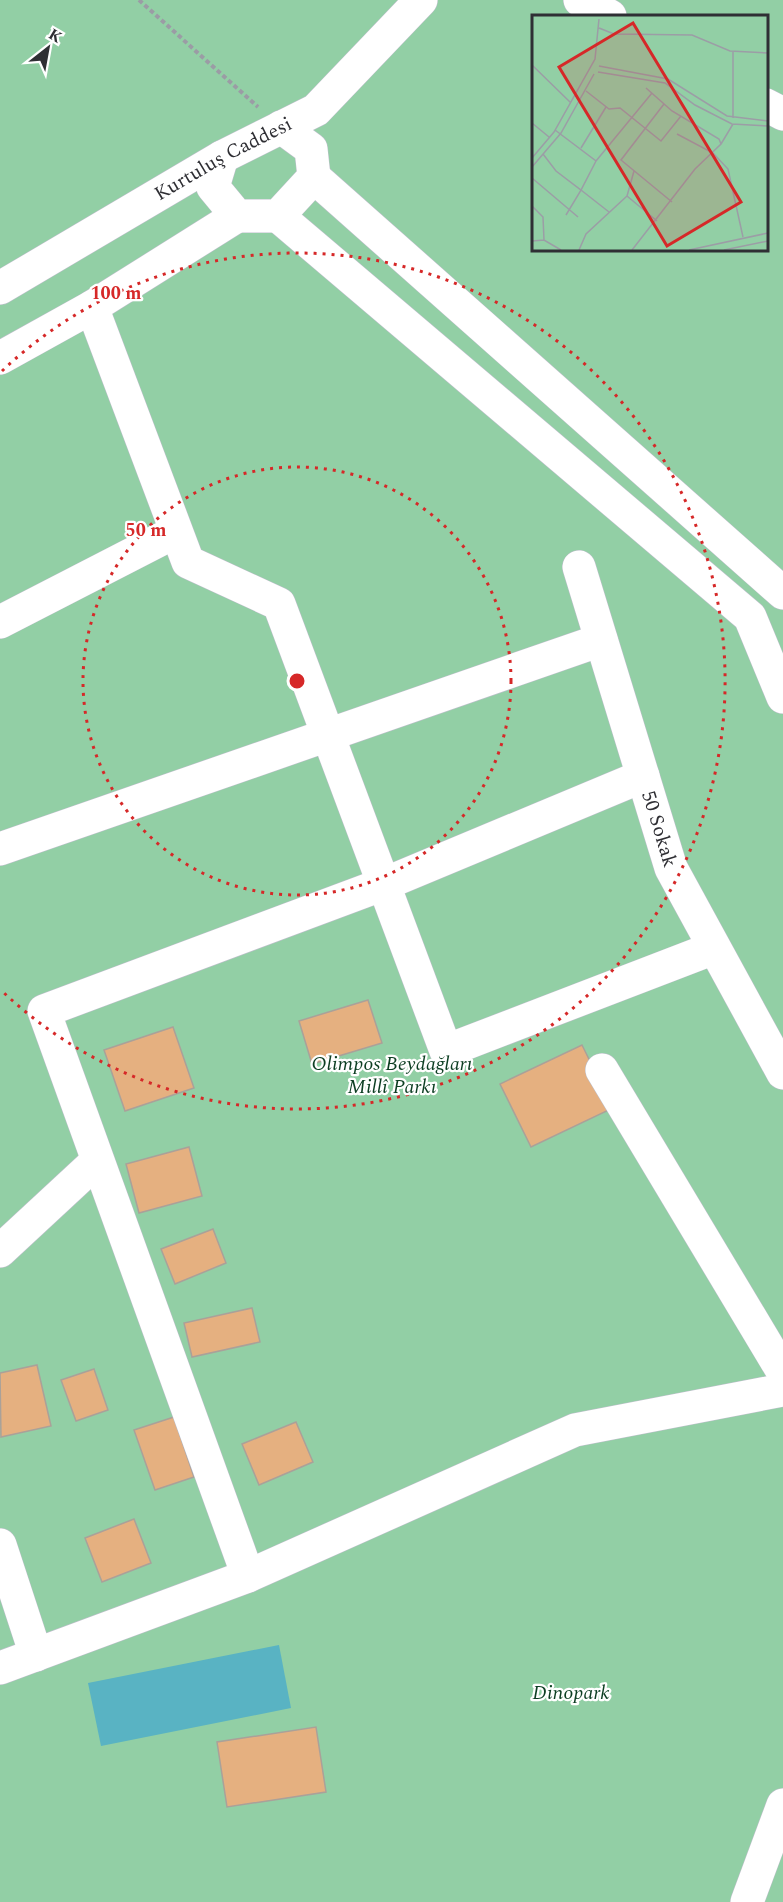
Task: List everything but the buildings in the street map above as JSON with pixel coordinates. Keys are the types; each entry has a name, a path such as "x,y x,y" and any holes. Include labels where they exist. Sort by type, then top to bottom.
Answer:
{"street":[{"name":"Kurtuluş Caddesi","path":"0,288 222,157 316,110 421,0"},
{"path":"580,0 608,15"},
{"path":"768,106 783,114"},
{"path":"278,216 313,163 316,110"},
{"path":"281,127 313,163 783,592"},
{"path":"222,157 213,187 237,216"},
{"path":"0,358 92,307 237,216 278,216 750,617 783,697"},
{"path":"92,307 188,562 279,604 446,1051 714,948"},
{"path":"0,622 176,532"},
{"name":"50 Sokak","path":"579,567 671,868 783,1073"},
{"path":"0,849 601,640"},
{"path":"248,1575 44,1011 383,884 643,776"},
{"path":"602,1070 783,1372"},
{"path":"0,1251 97,1161"},
{"path":"0,1668 248,1575 575,1430 783,1390"},
{"path":"0,1545 36,1655"},
{"path":"747,1902 783,1805"}],"path":[{"path":"139,0 281,127"}],"green space":[{"name":"Olimpos Beydağları Millî Parkı","path":"0,0 783,0 783,1902 0,1902"}],"water":[{"path":"279,1645 291,1708 101,1746 88,1683"}],"park label":[{"name":"Dinopark","path":"571,1693"}]}
